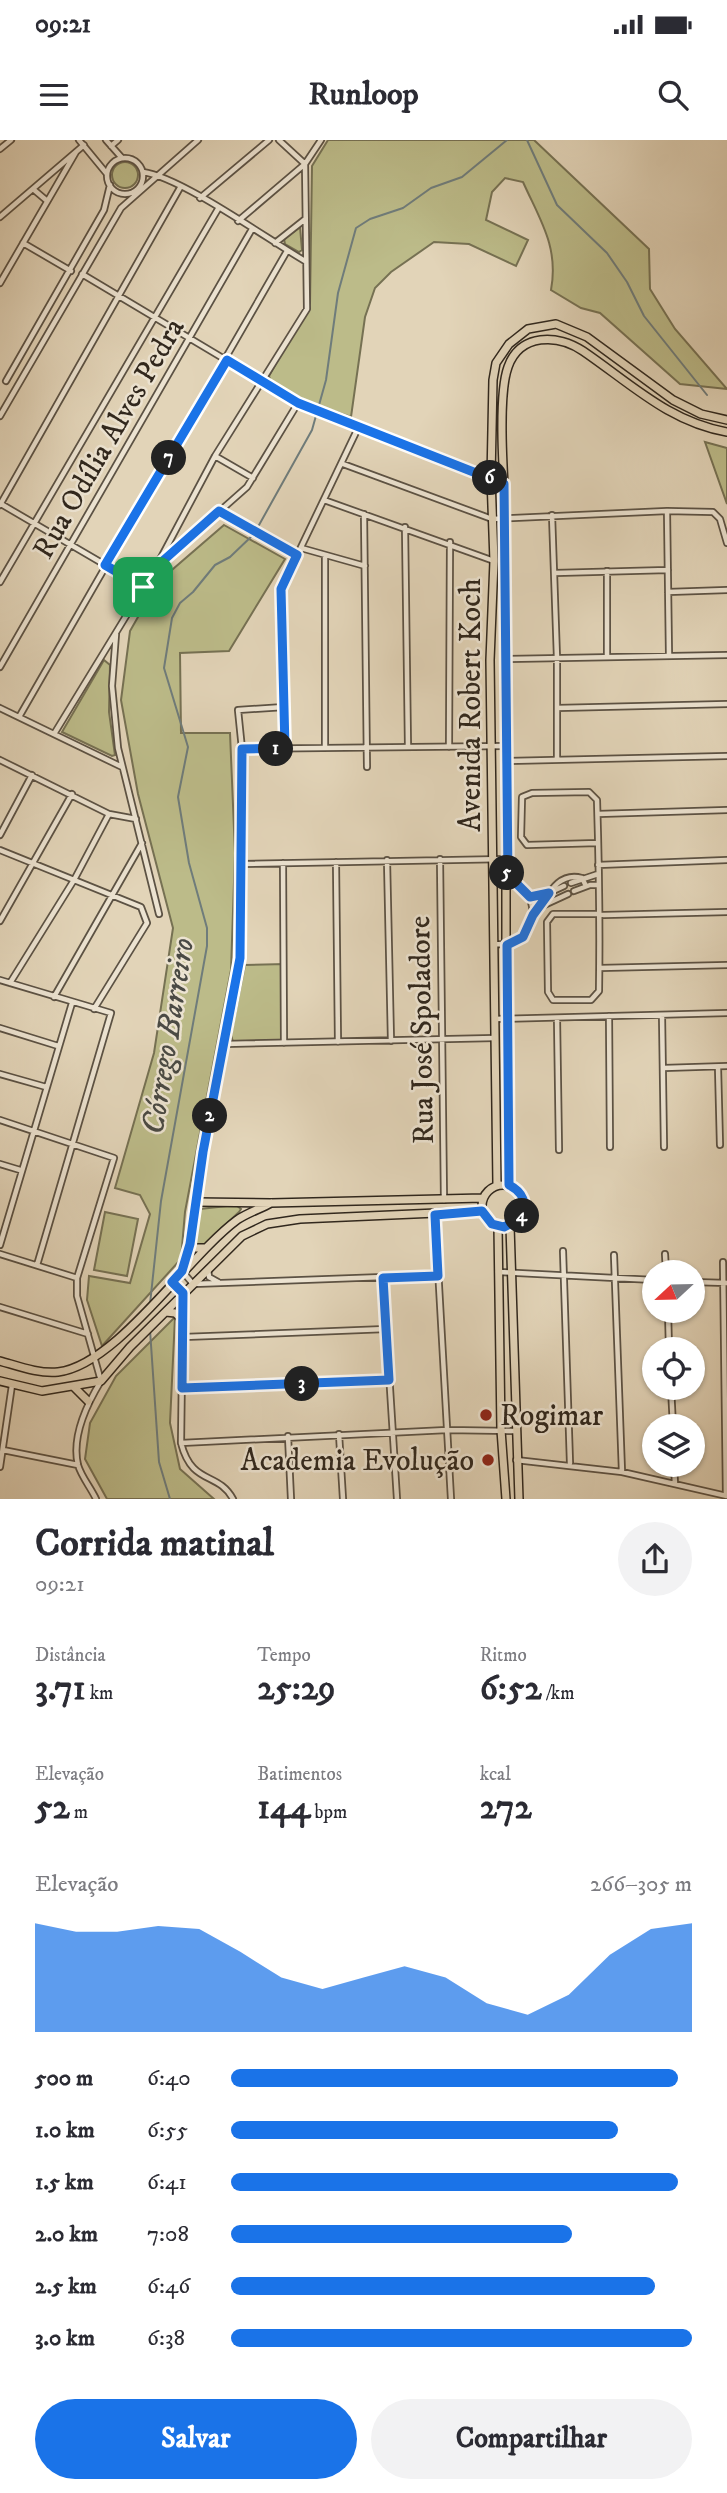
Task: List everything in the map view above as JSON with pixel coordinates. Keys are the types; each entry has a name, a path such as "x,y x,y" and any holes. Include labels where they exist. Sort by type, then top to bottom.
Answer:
{"main road":[{"name":"Avenida Robert Koch","path":"497,1185 491,746 494,561 491,478 496,363 519,335 541,325 556,324 576,330 673,400 701,414 727,420"},
{"name":"Avenida Robert Koch","path":"509,1185 504,484 507,369 515,354 538,339 562,340 582,350 668,411 702,426 727,432"},
{"path":"196,1202 483,1198 497,1185 509,1185 520,1193 525,1205 521,1218 510,1226 498,1227 488,1221 482,1211 483,1198"},
{"path":"403,1216 396,1213 396,1205 412,1201"},
{"path":"0,1361 53,1373 79,1367 95,1358 239,1218 271,1203"},
{"path":"0,1381 43,1391 101,1381 130,1347 242,1236 267,1224 300,1219 482,1211"},
{"path":"510,1226 517,1431 515,1460 519,1499"},
{"path":"498,1227 501,1430 506,1499"},
{"path":"190,1244 198,1249 206,1248"},
{"path":"166,1312 179,1315 184,1321"},
{"path":"74,1387 88,1401"}],"street":[{"path":"0,149 11,140"},
{"path":"6,381 106,207 110,185 107,174 79,140"},
{"path":"106,140 122,158"},
{"path":"111,146 118,140"},
{"path":"110,185 119,193 136,191 198,140"},
{"path":"200,198 269,140"},
{"path":"54,734 156,567 215,456 307,309 305,164 279,140"},
{"path":"238,221 305,164 321,140"},
{"path":"0,217 84,145"},
{"path":"0,284 76,152"},
{"path":"0,416 121,208 143,180 143,172 133,159 122,158 111,163 107,174"},
{"path":"143,172 158,174 181,186 305,262"},
{"path":"143,587 0,504 121,296 181,186"},
{"path":"33,189 46,200"},
{"path":"0,583 218,209"},
{"path":"275,243 305,220"},
{"name":"Rua Odília Alves Pedra","path":"0,667 252,229"},
{"path":"23,243 71,271"},
{"path":"19,717 105,565 227,360 287,251"},
{"path":"82,274 298,403 504,484"},
{"path":"14,369 23,376"},
{"path":"156,567 253,478 298,403"},
{"path":"285,748 281,589 359,426"},
{"path":"215,456 253,478"},
{"path":"343,464 492,519 667,510 713,512 720,519 727,542"},
{"path":"324,500 450,542 494,561"},
{"path":"667,510 669,655"},
{"path":"219,511 297,555"},
{"path":"364,514 367,767"},
{"path":"552,515 557,658 556,760"},
{"path":"405,527 408,747"},
{"path":"449,747 450,542"},
{"path":"301,548 365,566"},
{"path":"325,556 325,748"},
{"path":"555,573 668,569"},
{"path":"607,570 607,656"},
{"path":"668,592 727,590"},
{"path":"116,630 112,686 123,767 159,914"},
{"path":"505,659 727,655"},
{"path":"557,708 727,704"},
{"path":"284,707 238,710 242,749 240,958 203,1152 190,1244 182,1271 193,1284 438,1276"},
{"path":"0,708 123,767"},
{"path":"242,749 505,746"},
{"path":"505,761 727,756"},
{"path":"0,760 109,814 136,819"},
{"path":"0,835 32,775"},
{"path":"0,921 72,794"},
{"path":"598,843 530,845 521,837 521,802 525,795 594,794 598,814 598,843 598,914 600,968 597,998 578,1001 550,998 547,922 550,916 598,914 727,912"},
{"path":"598,814 727,810"},
{"path":"10,983 74,880 109,814"},
{"path":"54,997 142,843"},
{"path":"0,850 141,907 148,923 94,1009"},
{"name":"Rua José Spoladore","path":"440,859 444,1200"},
{"path":"387,860 391,1041"},
{"path":"241,864 507,860"},
{"path":"598,865 727,860"},
{"path":"336,862 338,1042"},
{"path":"283,863 284,1043"},
{"path":"571,883 598,873"},
{"path":"495,944 507,945 523,937 533,915 549,893 566,878 582,878"},
{"path":"582,878 586,886"},
{"path":"508,879 530,897 533,915"},
{"path":"575,891 598,885"},
{"path":"530,897 564,886"},
{"path":"540,907 568,894"},
{"path":"600,968 727,965"},
{"path":"0,980 111,1013 37,1265"},
{"path":"0,1245 20,1170 72,1003"},
{"path":"495,1019 727,1013"},
{"path":"662,1015 664,1147"},
{"path":"609,1016 610,1147"},
{"path":"558,1018 559,1150"},
{"path":"0,1028 58,1046"},
{"path":"225,1044 495,1038"},
{"path":"664,1068 727,1066"},
{"path":"718,1067 720,1145"},
{"path":"0,1074 46,1087"},
{"path":"0,1120 114,1158 77,1278 77,1296 101,1381 88,1401 79,1428 78,1465 96,1499"},
{"path":"0,1164 20,1170"},
{"path":"0,1207 10,1209"},
{"path":"435,1215 451,1499"},
{"path":"563,1251 570,1463"},
{"path":"0,1254 77,1278"},
{"path":"665,1254 665,1260"},
{"path":"614,1255 622,1472"},
{"path":"515,1460 570,1463 726,1496 723,1262"},
{"path":"208,1269 209,1277 223,1283"},
{"path":"497,1272 642,1279"},
{"path":"383,1278 397,1499"},
{"path":"172,1282 183,1293 181,1443 185,1459 198,1475 216,1483 233,1499"},
{"path":"705,1282 725,1283"},
{"path":"0,1307 88,1334"},
{"path":"184,1337 386,1329"},
{"path":"182,1388 389,1380"},
{"path":"0,1467 12,1385"},
{"path":"181,1443 447,1430 517,1431"},
{"path":"339,1434 343,1499"},
{"path":"288,1436 291,1499"},
{"path":"3,1450 78,1465"},
{"path":"675,1477 675,1484"}],"shaded area":[{"path":"328,140 534,140 649,249 650,289 675,329 727,389 680,384 600,313 581,308 551,290 552,260 546,234 523,182 505,178 492,192 486,220 528,240 516,266 469,244 434,242 391,272 375,288 365,317 351,417 310,403 271,382 269,376 310,303 312,166"},
{"path":"125,162 134,166 138,175 134,184 125,188 116,184 112,175 116,166"},
{"path":"300,227 302,250 299,252 285,244 284,239"},
{"path":"705,442 727,448 727,504"},
{"path":"224,525 285,559 229,651 180,653 181,733 230,733 235,853 231,970 185,1212 181,1259 102,1346 87,1300 89,1276 130,1283 150,1214 140,1195 115,1188 154,1053 173,928 138,794 121,700 130,631 158,582"},
{"path":"104,660 110,665 109,712 115,755 112,756 62,732"},
{"path":"285,964 281,1040 233,1042 231,1035 245,965"},
{"path":"236,1205 241,1209 239,1212 206,1243 201,1247 192,1245 200,1209"},
{"path":"105,1212 138,1219 127,1276 94,1270"},
{"path":"175,1317 170,1423 180,1469 214,1499 107,1499 85,1459 90,1423 116,1376"}],"waterway":[{"name":"Córrego Barreiro","path":"150,1304 161,1201 207,946 207,928 189,863 178,797 188,747 164,668 172,618 180,603 193,592 215,565 230,557 254,534 312,430 326,380 338,293 356,228 370,219 403,208 431,188 462,177 507,140"},
{"path":"527,140 557,205 607,253 627,282 644,316 707,395"},
{"name":"Córrego Barreiro","path":"150,1330 159,1462 170,1499"}],"place":[{"name":"Rogimar","path":"486,1415"},
{"name":"Academia Evolução","path":"488,1460"}],"route":[{"path":"227,360 298,403 504,484 508,879 530,897 549,893 533,915 523,937 517,943 507,945 509,1185 520,1193 525,1205 521,1218 504,1227 492,1224 482,1211 435,1215 438,1276 383,1278 389,1380 182,1388 183,1293 172,1282 182,1271 190,1244 203,1152 240,958 242,749 285,748 281,589 297,555 219,511 156,567 143,587 105,565 227,360"}]}
